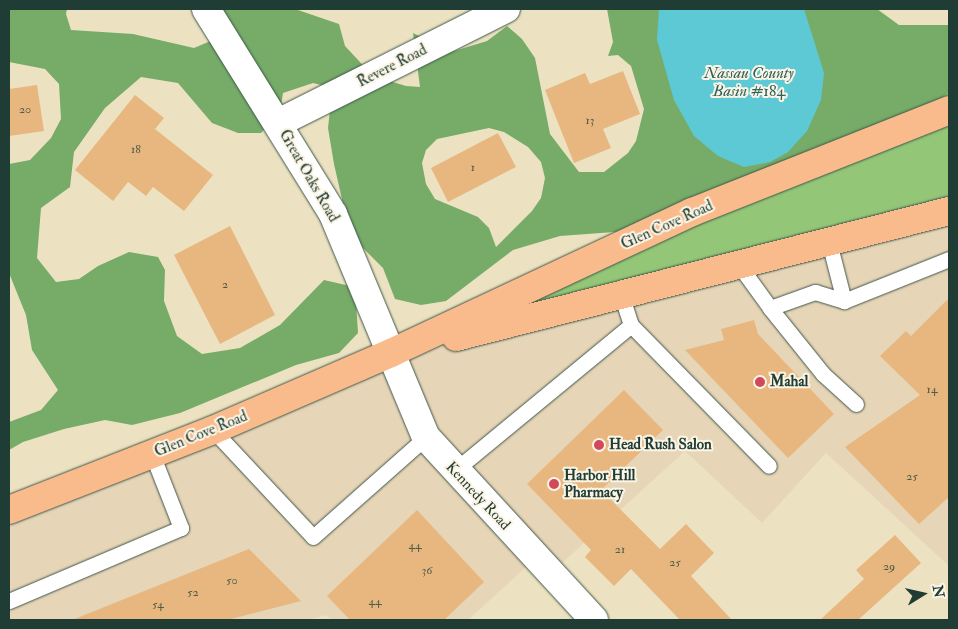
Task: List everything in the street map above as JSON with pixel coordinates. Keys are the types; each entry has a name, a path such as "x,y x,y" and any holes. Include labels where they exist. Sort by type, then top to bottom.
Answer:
{"main road":[{"name":"Glen Cove Road","path":"9,510 213,430 391,353 692,212 949,110"},
{"name":"Glen Cove Road","path":"391,353 949,211"}],"street":[{"name":"Great Oaks Road","path":"206,9 333,214 391,353"},
{"name":"Revere Road","path":"278,123 506,9"},
{"name":"Kennedy Road","path":"391,353 426,437 454,471 594,620"}],"lane":[{"path":"829,242 844,300"},
{"path":"770,308 815,292 844,300 949,259"},
{"path":"738,265 823,374 856,404"},
{"path":"622,294 631,326 769,466"},
{"path":"454,471 631,326"},
{"path":"213,430 313,536 426,437"},
{"path":"9,601 182,528 152,454"}],"shaded area":[{"path":"949,211 949,566 826,453 762,523 685,451 550,574 536,558 468,620 331,620 326,615 307,620 9,620 9,509 391,353"}],"green space":[{"path":"9,9 67,9 66,14 71,30 133,34 194,48 213,40 219,9 295,9 339,24 345,46 373,76 406,86 420,87 413,33 451,52 487,41 507,26 522,39 535,58 550,134 579,172 604,172 628,153 636,141 644,109 631,66 618,55 608,56 613,42 607,9 877,9 899,25 949,25 949,92 923,112 628,231 560,236 513,250 446,301 421,305 395,299 383,268 356,241 344,208 334,164 328,128 331,100 325,86 313,83 283,93 280,112 261,133 238,133 212,123 178,83 141,77 105,108 74,152 70,187 41,208 37,258 56,282 79,279 98,266 129,252 158,257 165,270 164,301 177,336 202,354 240,348 280,325 324,280 350,286 356,302 358,333 339,353 296,365 180,413 132,425 105,420 64,429 23,442 9,450 9,422 41,410 58,390 32,350 26,315 9,273 9,164 30,160 51,138 61,119 59,84 45,69 9,62","holes":["489,128 504,132 528,147 541,162 545,178 541,198 532,211 496,247 489,228 478,217 435,199 426,184 422,163 426,150 437,139"]},
{"path":"949,92 949,211 391,353 947,93"}],"water":[{"name":"Nassau County Basin #184","path":"659,9 804,9 824,73 821,100 807,131 788,152 770,162 744,167 718,156 694,136 674,100 657,40"}],"building":[{"path":"623,71 640,114 603,129 611,148 574,163 545,90 585,73 590,84"},
{"path":"37,85 44,131 9,136 9,89"},
{"path":"135,95 164,118 155,129 213,175 184,211 153,187 146,196 128,182 113,201 75,170"},
{"path":"498,133 516,167 448,202 431,168"},
{"path":"230,226 275,315 220,344 174,255"},
{"path":"949,298 949,497 919,524 845,447 920,395 880,356 906,331 911,336"},
{"name":"Mahal","path":"754,320 758,334 834,414 788,458 685,350 724,340 721,329"},
{"path":"624,390 663,430 601,490 660,549 686,524 714,553 691,576 732,620 680,620 631,569 614,586 585,557 591,550 527,484"},
{"path":"417,510 484,582 444,620 350,620 327,596"},
{"path":"895,535 921,563 858,620 820,620 864,579 856,570"},
{"path":"249,549 301,601 227,620 72,620"}],"place":[{"name":"Mahal","path":"760,382"},
{"name":"Head Rush Salon","path":"599,445"},
{"name":"Harbor Hill Pharmacy","path":"554,484"}]}
